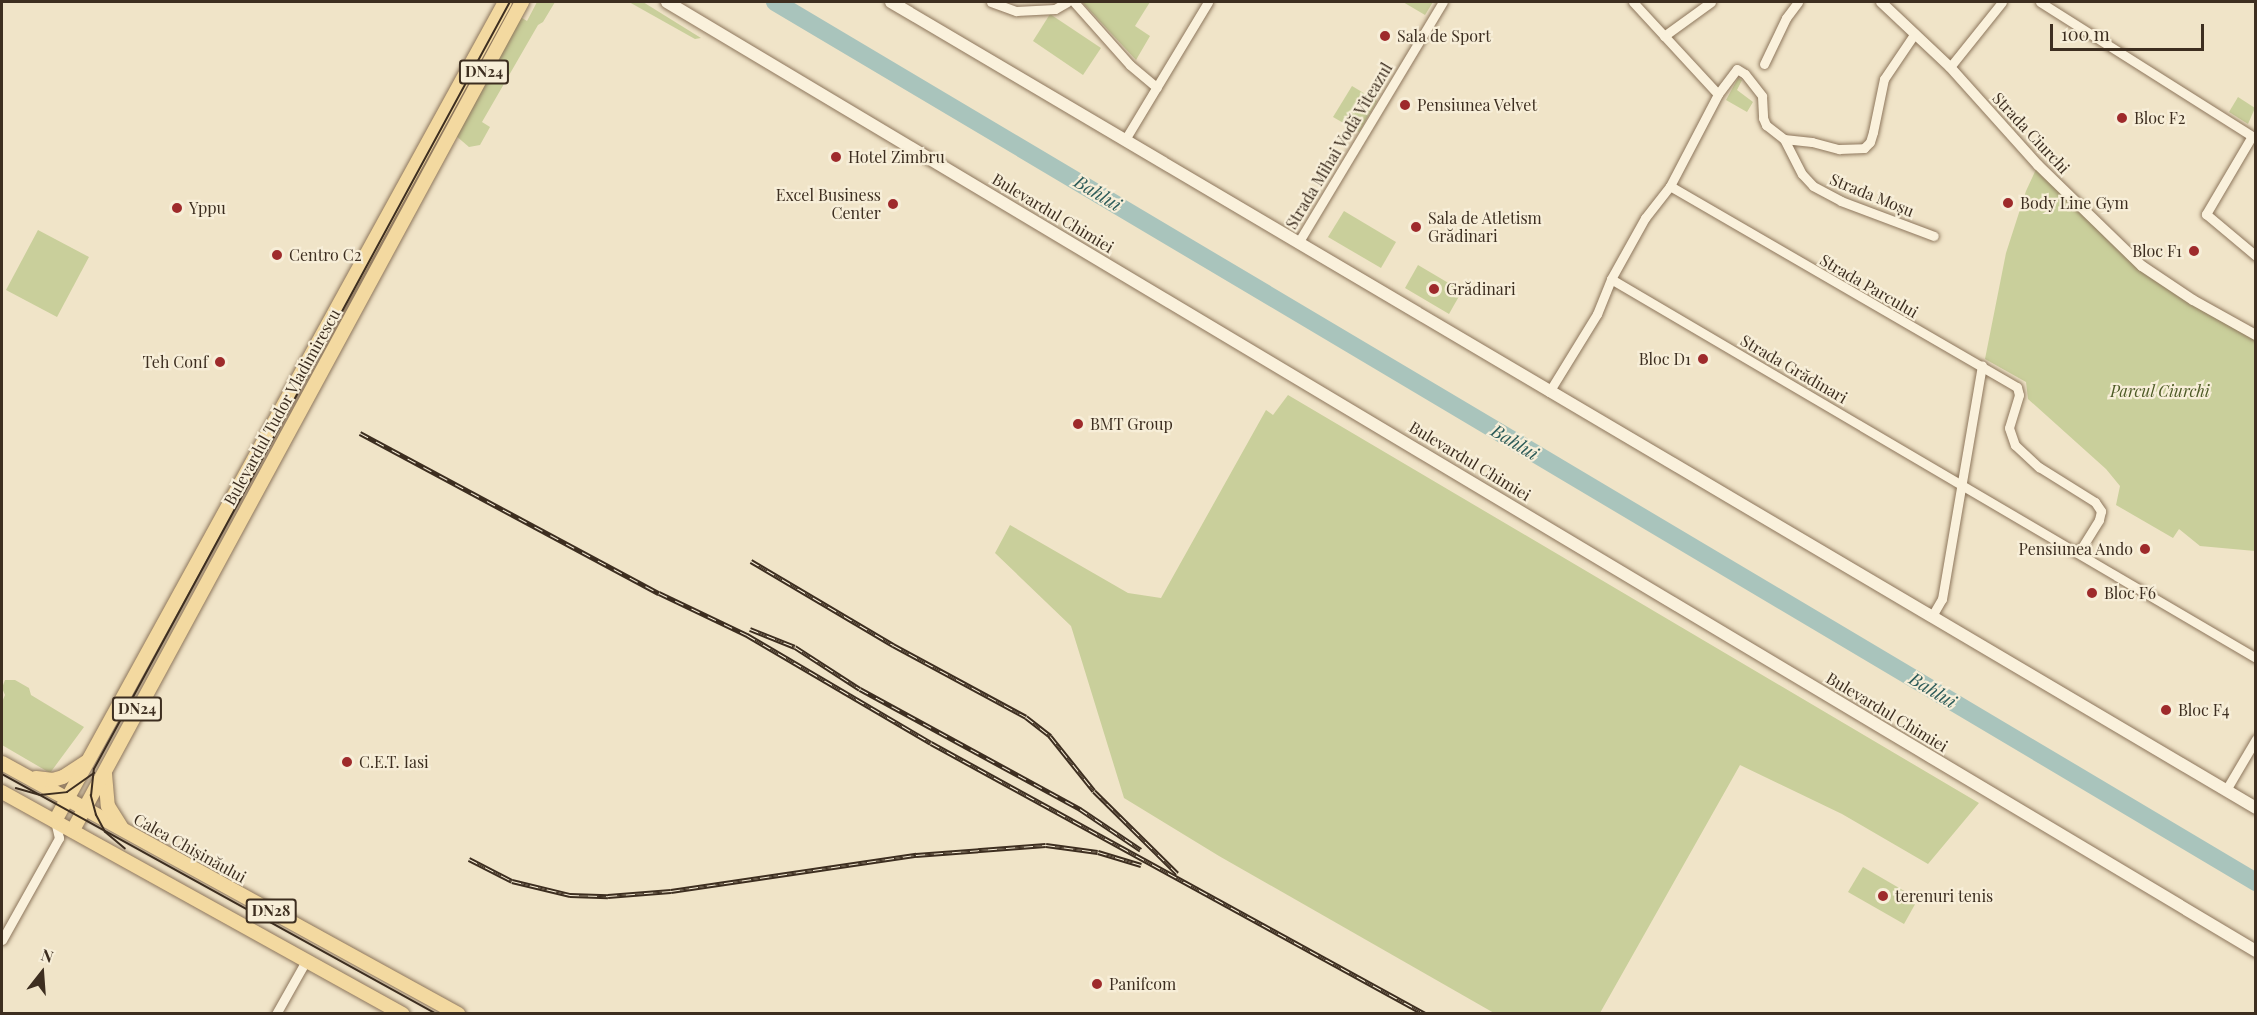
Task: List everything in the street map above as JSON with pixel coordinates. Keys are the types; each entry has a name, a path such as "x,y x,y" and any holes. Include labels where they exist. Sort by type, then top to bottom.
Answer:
{"main road":[{"name":"Bulevardul Tudor Vladimirescu","path":"55,821 505,2"},
{"name":"Bulevardul Tudor Vladimirescu","path":"73,830 522,2"},
{"name":"Bulevardul Chimiei","path":"667,2 2256,951"},
{"path":"891,2 1126,138 1549,392 2256,808"},
{"path":"20,772 43,780 53,780 73,772 92,757"},
{"name":"Calea Chișinăului","path":"2,763 458,1014"},
{"path":"106,766 104,778 106,797 123,830"},
{"name":"DN28","path":"2,792 403,1014"}],"street":[{"path":"991,2 1016,11 1055,9 1067,2"},
{"path":"1074,2 1130,65 1157,88"},
{"path":"1126,138 1208,2"},
{"name":"Strada Mihai Vodă Viteazul","path":"1298,243 1443,2"},
{"path":"1549,392 1597,314 1611,279 1646,218 1670,186 1718,94 1633,2"},
{"path":"1664,36 1711,2"},
{"path":"1764,64 1786,18 1798,2"},
{"name":"Strada Ciurchi","path":"1881,2 1950,67 2045,172 2142,266 2239,328 2256,335"},
{"path":"1950,67 2002,2"},
{"path":"2040,2 2252,136 2206,213 2256,256"},
{"path":"1784,139 1812,142 1839,149 1864,148 1870,142 1873,132 1884,79 1915,33"},
{"name":"Strada Moșu","path":"1718,94 1737,69 1745,74 1762,96 1762,118 1784,139 1802,174 1813,186 1841,201 1934,236"},
{"name":"Strada Parcului","path":"1670,186 1814,272 1982,365 2017,387 2019,395 2009,428 2010,437 2026,456 2099,506 2101,515 2099,520 2078,554"},
{"name":"Strada Grădinari","path":"1611,279 2256,658"},
{"path":"1932,616 1942,599 1982,365"},
{"path":"2226,790 2256,739"},
{"path":"55,821 59,838"},
{"path":"2,940 59,838 73,830"},
{"path":"276,1014 307,959"}],"green space":[{"path":"537,2 555,2 543,22 538,25 482,122 490,127 480,145 469,147 455,135 517,20 522,18 527,21"},
{"path":"629,2 643,2 701,38 695,39"},
{"path":"1082,2 1150,2 1135,26 1150,36 1136,60"},
{"path":"1403,2 1433,2 1425,15"},
{"path":"1050,14 1101,48 1083,75 1033,41"},
{"path":"1738,78 1742,80 1737,90 1753,102 1747,112 1726,100"},
{"path":"1352,86 1377,101 1359,132 1333,117"},
{"path":"2238,97 2255,108 2248,124 2229,112"},
{"name":"Parcul Ciurchi","path":"2038,165 2142,266 2255,335 2255,551 2200,546 2179,529 2173,538 2116,505 2120,486 2106,469 2028,399 2026,382 1985,359 2006,253 2026,191"},
{"path":"1344,211 1396,242 1381,268 1328,237"},
{"path":"38,230 89,257 57,317 6,290"},
{"name":"Grădinari","path":"1418,265 1462,291 1449,314 1405,288"},
{"path":"1288,395 1979,803 1928,864 1842,814 1740,765 1600,1013 1494,1013 1219,856 1124,798 1071,626 995,553 1010,525 1128,593 1161,598 1266,410 1273,415"},
{"path":"5,680 15,680 29,688 31,695 84,727 50,773 2,745 2,702 5,695 2,688"},
{"name":"terenuri tenis","path":"1863,867 1918,899 1904,924 1848,892"}],"waterway":[{"name":"Bahlui","path":"775,2 2256,882"}],"tram line":[{"path":"125,849 105,832 96,815 91,796 94,769 510,2"},
{"path":"16,788 40,795 67,792 94,773"},
{"path":"2,774 436,1014"}],"railway":[{"path":"360,433 659,593 747,635 931,743 1425,1014"},
{"path":"751,561 893,645 1026,717 1050,736 1094,791 1177,873"},
{"path":"750,629 795,647 860,689 1080,809 1141,850"},
{"path":"469,859 512,881 570,895 608,896 671,891 916,855 1046,845 1098,852 1141,865"}],"place":[{"name":"Sala de Sport","path":"1385,36"},
{"name":"Pensiunea Velvet","path":"1405,105"},
{"name":"Bloc F2","path":"2122,118"},
{"name":"Hotel Zimbru","path":"836,157"},
{"name":"Body Line Gym","path":"2008,203"},
{"name":"Excel Business Center","path":"893,204"},
{"name":"Yppu","path":"177,208"},
{"name":"Sala de Atletism Grădinari","path":"1416,227"},
{"name":"Bloc F1","path":"2194,251"},
{"name":"Centro C2","path":"277,255"},
{"name":"Grădinari","path":"1434,289"},
{"name":"Bloc D1","path":"1703,359"},
{"name":"Teh Conf","path":"220,362"},
{"name":"BMT Group","path":"1078,424"},
{"name":"Pensiunea Ando","path":"2145,549"},
{"name":"Bloc F6","path":"2092,593"},
{"name":"Bloc F4","path":"2166,710"},
{"name":"C.E.T. Iasi","path":"347,762"},
{"name":"terenuri tenis","path":"1883,896"},
{"name":"Panifcom","path":"1097,984"}]}
